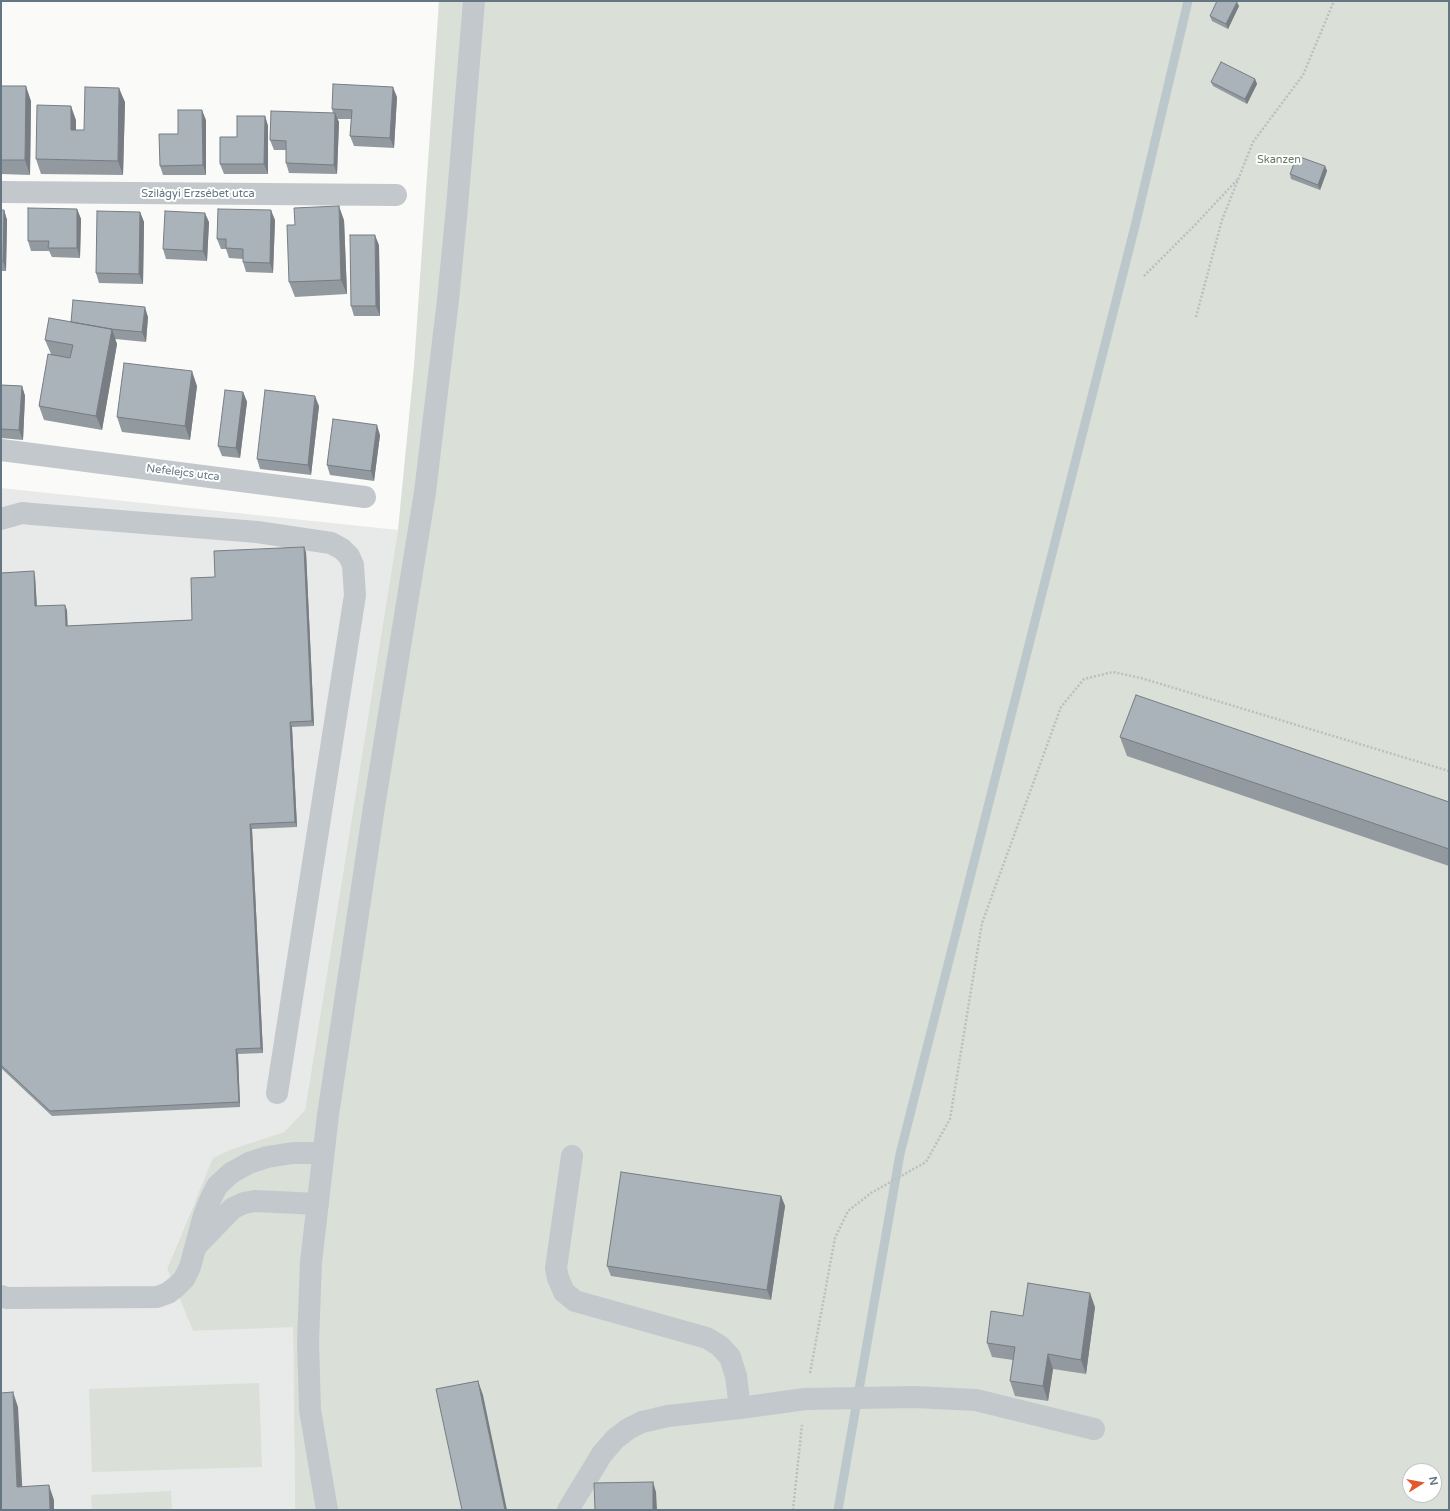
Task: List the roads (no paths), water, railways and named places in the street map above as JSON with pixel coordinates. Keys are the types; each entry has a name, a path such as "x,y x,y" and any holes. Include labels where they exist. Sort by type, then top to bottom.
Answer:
{"street":[{"path":"327,1510 310,1410 308,1342 311,1262 323,1153 374,807 425,492 457,215 474,1"},
{"name":"Szilágyi Erzsébet utca","path":"1,192 396,195"},
{"name":"Nefelejcs utca","path":"1,450 365,497"},
{"path":"1,519 22,513 257,532 331,543 342,549 349,556 353,565 355,595 277,1093"},
{"path":"1,1296 7,1298 157,1297 168,1293 184,1279 190,1267 204,1215 211,1198 217,1186 231,1173 249,1163 267,1157 293,1153 323,1153"},
{"path":"572,1156 556,1268 558,1278 564,1292 574,1301 708,1338 720,1346 730,1357 736,1376 740,1408"},
{"path":"196,1246 233,1208 244,1203 255,1201 318,1204"},
{"path":"568,1510 602,1454 615,1439 628,1429 642,1422 668,1416 805,1399 914,1396 976,1400 1094,1429"}],"waterway":[{"path":"838,1510 900,1154 1136,222 1188,1"}],"park label":[{"name":"Skanzen","path":"1279,160"}]}
